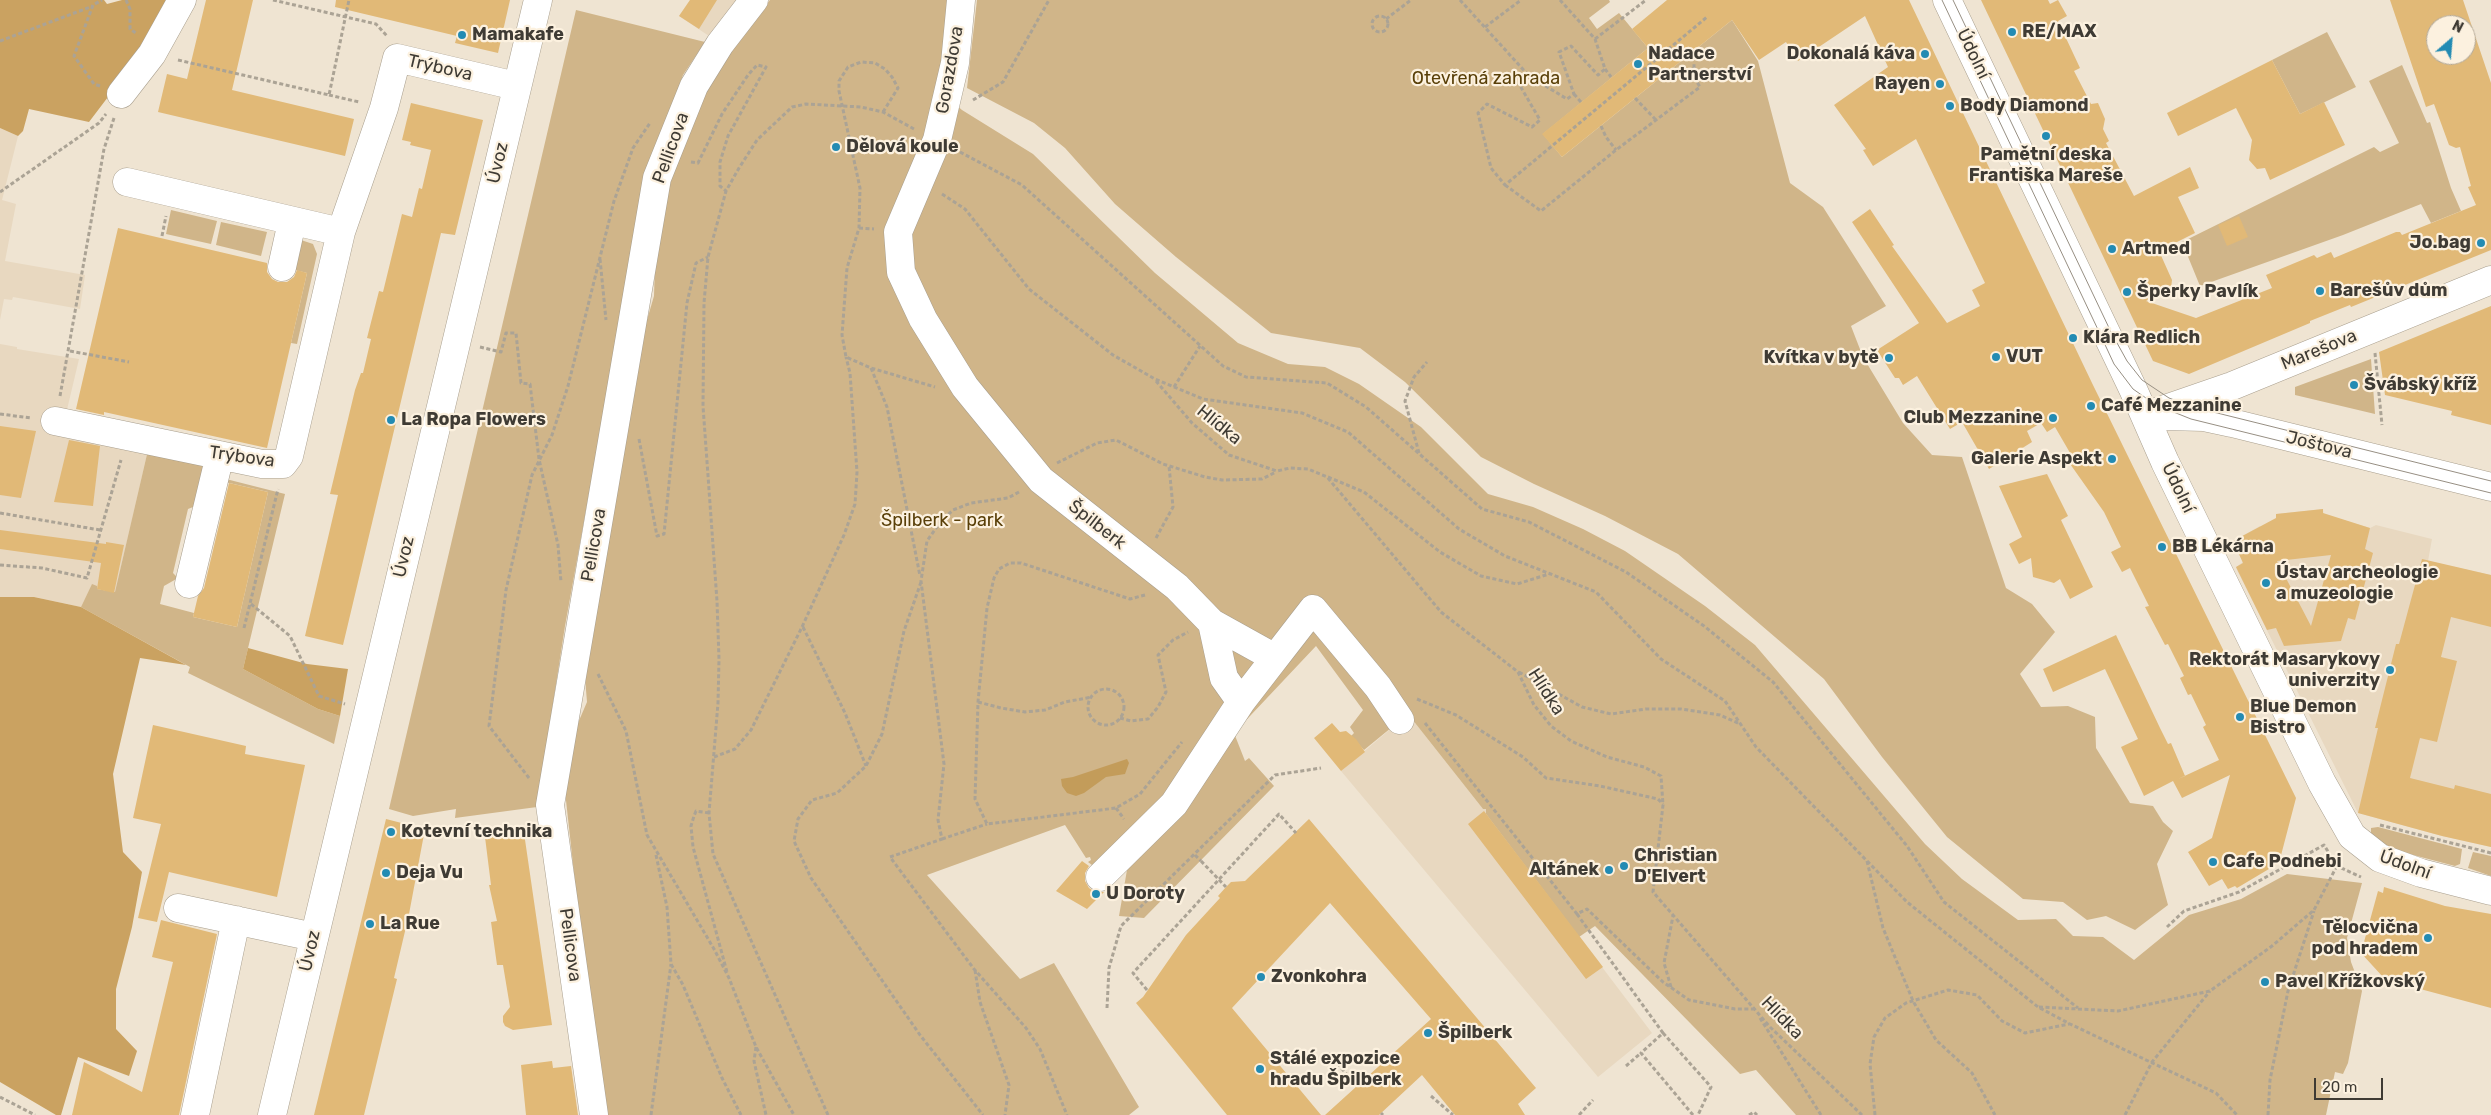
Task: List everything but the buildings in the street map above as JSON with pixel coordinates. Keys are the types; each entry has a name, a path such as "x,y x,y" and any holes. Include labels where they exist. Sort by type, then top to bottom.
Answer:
{"street":[{"path":"121,94 152,54 182,0"},
{"name":"Úvoz","path":"272,1115 538,0"},
{"name":"Pellicova","path":"594,1115 550,805 576,644 658,178 694,86 720,44 754,0"},
{"name":"Gorazdova","path":"937,140 955,62 961,0"},
{"name":"Údolní","path":"1947,0 2145,416 2165,462 2322,783 2352,836 2380,858 2421,872 2491,891"},
{"name":"Trýbova","path":"55,421 262,464 283,464 289,456 341,232 384,108 397,58 516,86"},
{"name":"Špilberk","path":"937,140 898,232 901,272 923,319 965,387 1041,480 1177,586 1212,624"},
{"path":"127,182 341,232"},
{"path":"282,267 292,222"},
{"name":"Marešova","path":"2145,416 2232,386 2491,280"},
{"name":"Joštova","path":"2145,416 2204,417 2491,487"},
{"path":"189,584 220,455"},
{"path":"1100,876 1174,804 1241,702 1313,609 1378,686 1412,721"},
{"path":"1212,624 1275,658"},
{"path":"1212,624 1224,678 1241,702"},
{"path":"178,908 314,937"},
{"path":"195,1115 236,920"}],"path":[{"path":"0,41 102,0"},
{"path":"126,0 130,9 130,29"},
{"path":"273,0 376,24 393,42"},
{"path":"329,95 349,0"},
{"path":"944,110 958,110 1003,82 1049,0"},
{"path":"1386,18 1411,0"},
{"path":"1460,0 1529,76 1567,99 1574,94"},
{"path":"1485,27 1521,0"},
{"path":"1560,0 1595,40 1605,69 1611,77"},
{"path":"1595,40 1646,0"},
{"path":"93,5 74,56 94,84 121,94"},
{"path":"1383,16 1386,18 1388,24 1385,30 1379,32 1374,29 1372,21 1375,17 1383,16"},
{"path":"1505,185 1707,17"},
{"path":"1581,102 1574,94 1559,52 1571,46 1598,75 1605,69"},
{"path":"152,54 384,108"},
{"path":"714,757 735,749 751,730 802,627 844,535 855,504 857,472 850,373 842,334 847,268 859,228 860,188 842,105 839,81 848,67 861,62 875,63 885,68 898,88 883,112"},
{"path":"692,154 691,163 698,164 722,114 737,90 758,64 766,67 728,136 720,162 720,186 726,191"},
{"path":"1529,76 1519,84 1540,120 1532,127 1487,104 1478,113 1491,168 1505,185 1541,211 1616,150 1700,87 1694,77 1694,64"},
{"path":"0,192 99,123 121,94"},
{"path":"0,414 55,421 70,351 104,149 121,94"},
{"path":"1635,98 1656,120"},
{"path":"828,1115 713,854 709,813 718,694 717,601 702,406 704,303 708,257 726,191 758,140 782,115 792,108 806,104 842,105 883,112 905,126 937,140 1022,185 1223,366 1246,377 1327,383 1366,407 1482,509 1529,522 1626,572 1704,626 1773,682 1907,846 1944,902 2078,1008"},
{"path":"550,805 489,726 506,590 532,476 552,435 568,386 614,201 633,148 653,119"},
{"path":"1601,126 1606,137 1616,150"},
{"path":"920,180 965,209 1029,289 1113,355 1154,379 1202,399 1302,413 1348,432 1459,528 1505,556 1596,592 1661,659 1725,701 1756,747 1907,902 2038,1007 2216,1093 2237,1115"},
{"path":"162,236 166,216"},
{"path":"618,404 636,419 657,536 664,534 687,302 696,263 708,257"},
{"path":"502,352 506,333 516,333 521,383 530,384 539,459 558,545 561,583"},
{"path":"1174,387 1200,346"},
{"path":"70,351 129,362"},
{"path":"2374,351 2382,425"},
{"path":"846,357 871,368 942,388 965,387"},
{"path":"1420,454 1405,401 1414,377 1427,362"},
{"path":"871,368 887,408 914,534 944,764 938,820 942,840"},
{"name":"Hlídka","path":"1154,379 1192,423 1229,455 1277,471 1290,468 1308,469 1328,477 1441,612 1518,672 1534,705 1551,726 1571,741 1607,756 1644,767 1661,776 1663,805 1653,892 1754,1009 1862,1115"},
{"path":"0,565 42,568 88,578 128,436"},
{"path":"244,628 283,464"},
{"path":"1140,558 1159,535 1173,507 1169,466"},
{"path":"1328,477 1364,492 1440,552 1481,576 1517,584 1550,574"},
{"path":"0,513 100,530"},
{"path":"987,824 975,799 978,702 987,608 994,578 999,569 1010,563 1022,563 1130,599 1177,586"},
{"path":"921,581 904,631 882,734 866,766 837,793 812,800 798,819 794,841 810,878 920,1035 983,1115"},
{"path":"251,604 290,636 319,696 348,705"},
{"path":"1120,718 1131,722 1148,719 1158,707 1166,692 1158,655 1173,640 1197,627 1212,624"},
{"path":"802,627 845,712 866,766"},
{"path":"576,644 595,667 626,731 647,835 655,852 729,978"},
{"path":"1518,672 1582,707 1612,714 1646,709 1680,709 1720,715 1740,724"},
{"path":"1106,689 1116,693 1123,702 1120,718 1110,724 1098,723 1090,714 1088,708 1095,693 1106,689"},
{"path":"978,702 1025,712 1045,710 1065,702 1092,697"},
{"path":"1415,698 1456,715 1523,758 1546,778 1600,786 1658,799 1663,805"},
{"path":"1412,721 1577,914 1663,1033 1711,1087 1698,1115"},
{"path":"1067,1115 1040,1049 974,969 890,858 987,824 1116,808 1140,794 1187,736"},
{"path":"1107,1008 1109,968 1121,926 1275,775 1321,768"},
{"path":"709,813 696,811 692,826 693,847 729,978 756,1047 794,1115"},
{"path":"1147,990 1133,972 1279,814 1296,833"},
{"path":"2379,825 2491,853"},
{"path":"2167,927 2184,910 2239,892 2324,846"},
{"path":"651,1115 671,964 667,907 655,852"},
{"path":"1195,855 1226,887"},
{"path":"1866,861 1883,928 1913,1001 1936,1040 1972,1073 1994,1115"},
{"path":"2268,1115 2270,1080 2288,991 2314,910 2329,879"},
{"path":"1577,914 1586,909 1599,923 1688,1000 1735,1009 1754,1009 1822,1115"},
{"path":"2125,1115 2152,1062 2210,991 2272,946 2314,910"},
{"path":"1672,988 1664,963 1673,916"},
{"path":"671,964 683,986 722,1078 741,1115"},
{"path":"974,969 980,1002 1009,1085 1005,1115"},
{"path":"1875,1115 1870,1064 1874,1037 1885,1018 1913,1001 1948,990 1978,995 2002,1021 2025,1033 2070,1024"},
{"path":"2038,1007 2118,1011 2210,991"},
{"path":"1626,1066 1663,1033"},
{"path":"756,1047 754,1061 766,1115"},
{"path":"1641,1053 1693,1115"},
{"path":"1329,1054 1357,1087"},
{"path":"1431,1096 1453,1115"},
{"path":"0,1097 35,1115"},
{"path":"1579,1115 1593,1100"},
{"path":"1749,1115 1754,1112 1757,1115"}],"shaded area":[{"path":"0,0 104,0 107,4 122,0 172,0 149,43 89,122 29,109 23,131 18,136 0,128"},
{"path":"690,0 737,0 709,36 679,16"},
{"path":"0,128 18,136 2,200 16,204 5,261 85,275 80,309 13,297 12,300 4,299 0,320"},
{"path":"0,344 17,347 17,349 79,359 66,414 148,450 115,593 97,589 92,585 81,607 34,597 0,597"},
{"name":"Rektorát Masarykovy univerzity","path":"2323,509 2324,517 2340,519 2370,528 2376,525 2432,539 2428,561 2491,575 2491,847 2358,813 2237,570 2236,567 2243,562 2233,541 2260,526 2261,529 2276,521 2276,514"},
{"path":"0,597 34,597 81,607 186,665 140,658 113,774 123,852 142,872 132,927 116,989 116,1029 137,1051 129,1076 78,1057 61,1115 56,1115 0,1082"},
{"path":"248,648 307,664 348,669 340,716 318,709 243,669"},
{"path":"1408,714 1483,809 1486,809 1486,814 1652,1033 1598,1077 1341,771"},
{"path":"1127,759 1129,763 1125,774 1106,777 1084,793 1076,796 1067,793 1062,786 1061,779 1073,777"}],"green space":[{"name":"Špilberk - park","path":"770,0 953,0 940,91 962,110 1033,154 1155,273 1238,343 1288,364 1325,367 1359,384 1421,427 1488,494 1533,507 1583,529 1625,551 1705,606 1755,645 1925,844 1962,879 2018,920 2056,919 2073,936 2103,937 2134,960 2189,915 2241,899 2287,874 2362,883 2347,938 2351,962 2362,991 2348,1063 2343,1074 2335,1072 2326,1115 1796,1115 1756,1070 1740,1074 1595,926 1579,937 1486,814 1486,809 1483,809 1408,714 1364,750 1351,736 1354,733 1350,727 1363,710 1316,646 1234,733 1245,761 1249,758 1274,786 1144,918 1119,916 1127,870 1110,885 1091,868 1092,865 1088,862 1091,860 1090,857 1086,858 1065,825 927,875 1020,979 1054,963 1139,1107 1129,1115 604,1115 581,937 564,782 569,744 587,702 584,665 642,337 654,296 655,264 669,187 679,153 707,90 735,45"},
{"name":"Otevřená zahrada","path":"977,0 1609,0 1610,2 1589,18 1597,29 1619,13 1648,48 1543,134 1562,157 1732,20 1758,61 1790,183 1823,207 1886,306 1851,326 1863,357 1903,423 1932,455 1962,457 2006,588 2032,604 2055,632 2020,674 2041,707 2068,706 2095,717 2096,748 2130,803 2153,806 2163,822 2173,831 2157,864 2168,905 2135,930 2106,916 2087,920 2063,902 2023,899 1947,837 1882,757 1824,679 1678,554 1605,516 1534,484 1481,457 1405,382 1360,348 1271,333 1176,257 1115,204 1065,148 1034,123 967,88"},
{"path":"576,10 705,42 683,75 647,173 565,626 537,807 455,818 456,809 413,816 389,809"},
{"path":"2327,32 2356,87 2300,114 2272,60"},
{"path":"2402,65 2427,123 2430,122 2451,188 2461,211 2431,223 2421,204 2343,235 2200,286 2182,242 2374,147 2380,152 2399,143 2369,81"},
{"path":"171,210 217,221 211,244 166,234"},
{"path":"221,222 267,232 261,256 216,245"},
{"path":"301,240 313,244 317,254 297,344 291,343 307,273 291,269"},
{"path":"2371,359 2375,414 2295,395 2295,387"},
{"path":"148,450 206,461 198,505 188,509 173,573 178,578 164,586 160,604 194,613 193,617 237,627 268,492 225,482 226,479 285,494 243,669 318,709 340,716 334,744 188,673 190,667 81,607 92,584 97,586 97,589 115,592"},
{"path":"2378,827 2462,849 2460,864 2455,866 2398,851 2375,839 2371,833 2371,828"},
{"path":"2473,852 2491,856 2491,876 2468,868"}],"tram line":[{"path":"1942,0 2114,364 2133,389 2156,405 2191,419 2491,493"},
{"path":"1953,0 2111,332 2127,361 2142,380 2169,398 2193,407 2491,481"}],"place":[{"name":"RE/MAX","path":"2012,32"},
{"name":"Mamakafe","path":"462,35"},
{"name":"Dokonalá káva","path":"1925,54"},
{"name":"Nadace Partnerství","path":"1638,64"},
{"name":"Rayen","path":"1940,84"},
{"name":"Body Diamond","path":"1950,106"},
{"name":"Pamětní deska Františka Mareše","path":"2046,136"},
{"name":"Dělová koule","path":"836,147"},
{"name":"Jo.bag","path":"2481,243"},
{"name":"Artmed","path":"2112,249"},
{"name":"Barešův dům","path":"2320,291"},
{"name":"Šperky Pavlík","path":"2127,292"},
{"name":"Klára Redlich","path":"2073,338"},
{"name":"VUT","path":"1996,357"},
{"name":"Kvítka v bytě","path":"1889,358"},
{"name":"Švábský kříž","path":"2354,385"},
{"name":"Café Mezzanine","path":"2091,406"},
{"name":"Club Mezzanine","path":"2053,418"},
{"name":"La Ropa Flowers","path":"391,420"},
{"name":"Galerie Aspekt","path":"2112,459"},
{"name":"BB Lékárna","path":"2162,547"},
{"name":"Ústav archeologie a muzeologie","path":"2266,583"},
{"name":"Rektorát Masarykovy univerzity","path":"2390,670"},
{"name":"Blue Demon Bistro","path":"2240,717"},
{"name":"Kotevní technika","path":"391,832"},
{"name":"Cafe Podnebi","path":"2213,862"},
{"name":"Christian D'Elvert","path":"1624,866"},
{"name":"Altánek","path":"1609,870"},
{"name":"Deja Vu","path":"386,873"},
{"name":"U Doroty","path":"1096,894"},
{"name":"La Rue","path":"370,924"},
{"name":"Tělocvična pod hradem","path":"2428,938"},
{"name":"Zvonkohra","path":"1261,977"},
{"name":"Pavel Křížkovský","path":"2265,982"},
{"name":"Špilberk","path":"1428,1033"},
{"name":"Stálé expozice hradu Špilberk","path":"1260,1069"}]}
